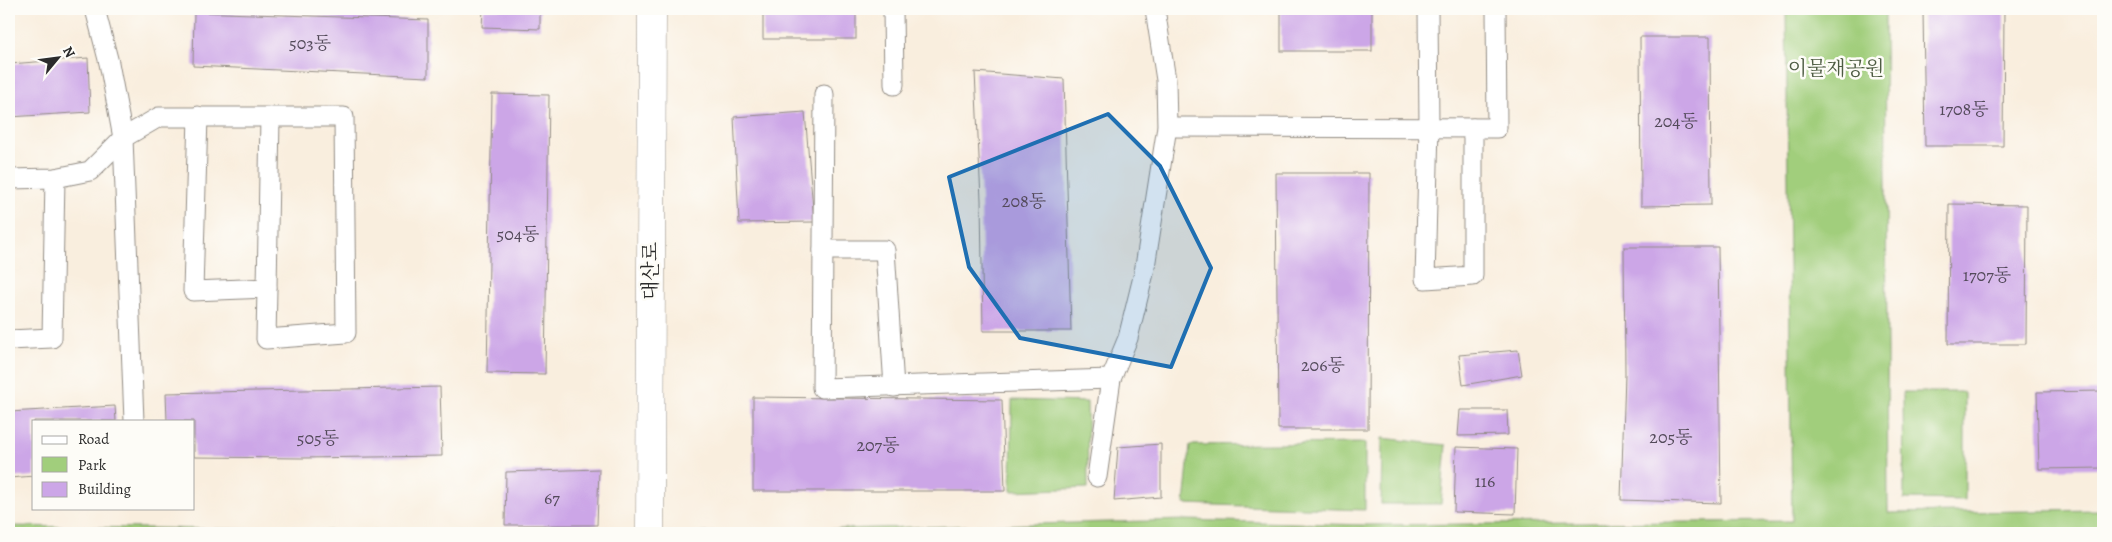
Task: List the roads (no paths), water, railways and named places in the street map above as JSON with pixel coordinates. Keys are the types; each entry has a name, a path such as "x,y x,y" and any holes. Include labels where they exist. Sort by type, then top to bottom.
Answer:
{"main road":[{"name":"대산로","path":"650,533 652,9"}],"lane":[{"path":"95,9 110,62 123,138 134,420"},
{"path":"893,9 894,85"},
{"path":"1097,477 1110,380 1128,338 1144,273 1167,127 1166,80 1155,9"},
{"path":"1428,9 1429,127 1425,279 1473,276 1473,128"},
{"path":"1167,127 1497,128 1496,9"},
{"path":"824,94 822,388 1110,380"},
{"path":"198,116 193,292 267,288"},
{"path":"9,179 55,178 90,171 123,138 159,117 270,116 344,117 346,333 266,339 270,116"},
{"path":"9,340 52,338 55,178"},
{"path":"823,250 886,250 894,387"}],"park label":[{"name":"이물재공원","path":"1836,68"}]}
